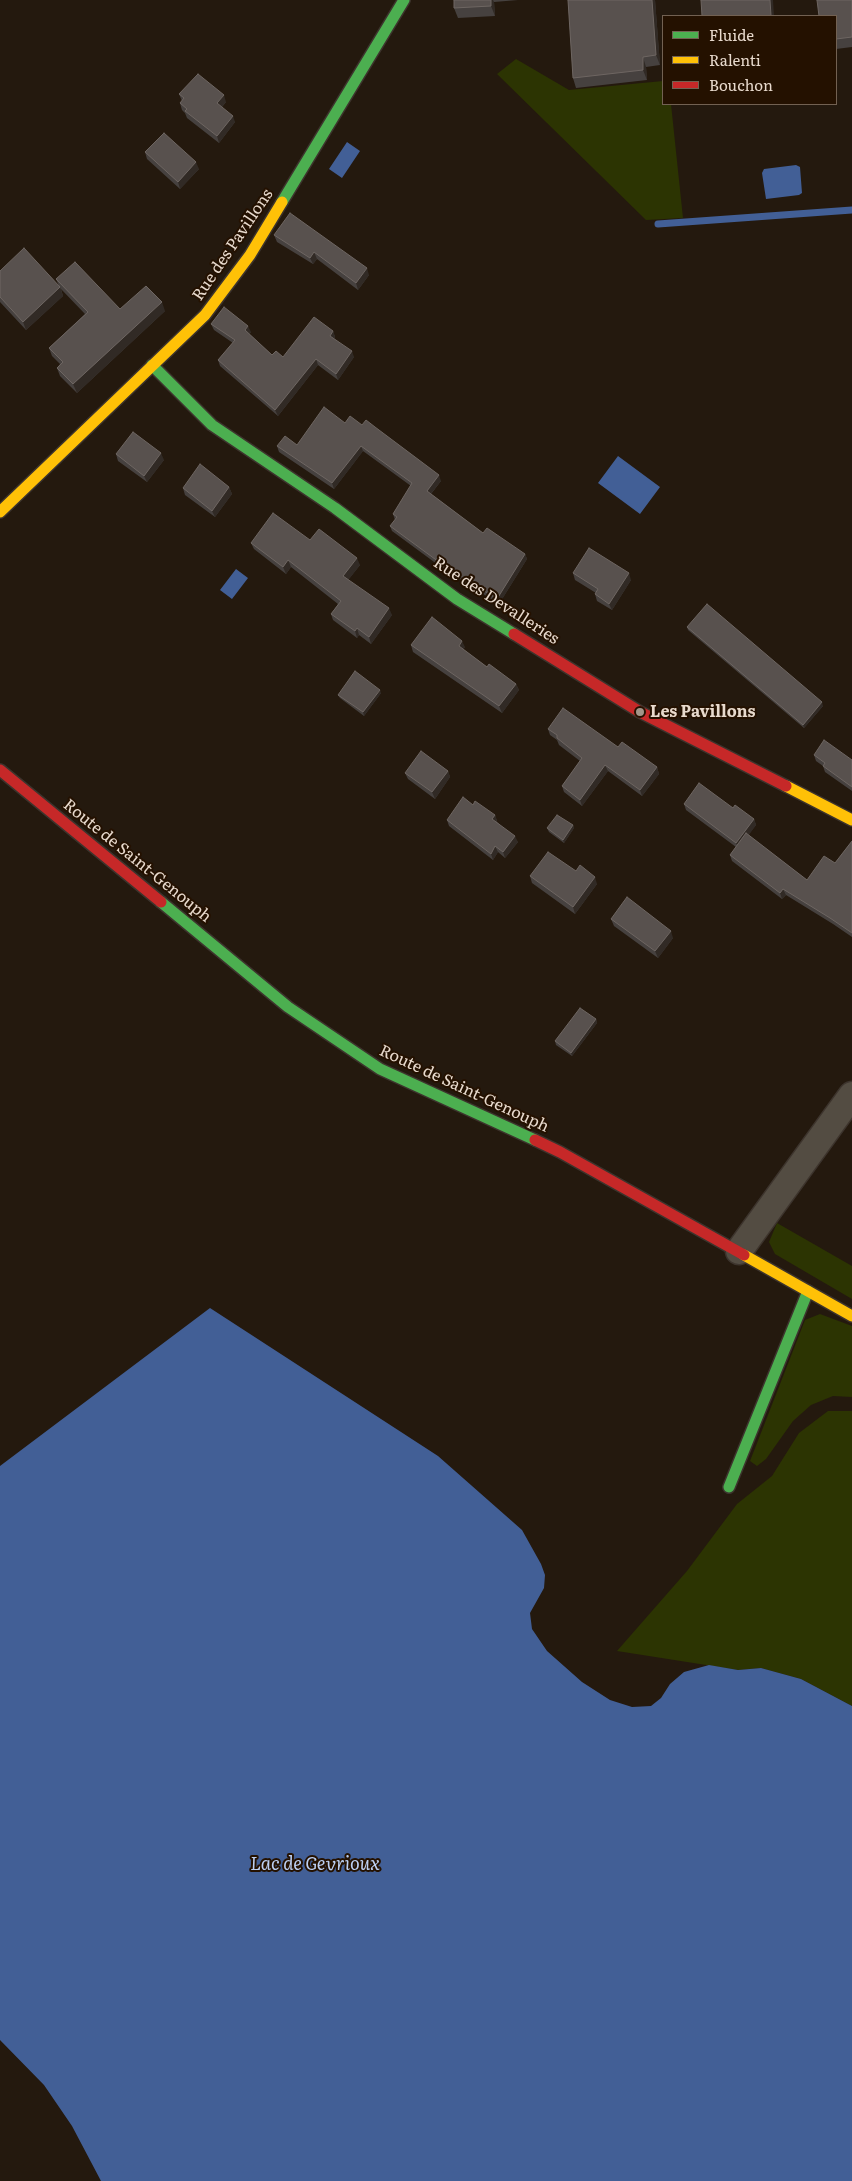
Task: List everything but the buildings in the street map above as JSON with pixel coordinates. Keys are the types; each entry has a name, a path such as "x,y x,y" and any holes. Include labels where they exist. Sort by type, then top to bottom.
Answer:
{"street":[{"name":"Rue des Pavillons","path":"0,512 205,316 250,256 404,0"},
{"name":"Rue des Devalleries","path":"152,365 212,424 335,508 457,599 647,716 852,820"},
{"name":"Route de Saint-Genouph","path":"0,770 288,1008 380,1069 560,1152 852,1316"},
{"path":"739,1251 852,1095"},
{"path":"729,1487 808,1291"}],"green space":[{"path":"516,59 569,90 662,81 662,105 671,105 683,218 646,220 497,74"},
{"path":"777,1223 852,1266 852,1299 775,1254 769,1242"},
{"path":"820,1314 852,1326 852,1397 833,1396 811,1405 793,1421 766,1459 757,1466 750,1461 805,1320"},
{"path":"828,1411 852,1411 852,1706 801,1679 761,1668 738,1670 617,1651 687,1571 737,1504 772,1476 799,1433"}],"water":[{"path":"347,142 360,151 342,178 329,169"},
{"path":"796,165 800,167 802,193 766,199 762,173 764,169"},
{"path":"618,456 660,487 640,514 598,483"},
{"path":"236,569 248,578 232,599 220,590"},
{"name":"Lac de Gevrioux","path":"210,1308 438,1456 522,1530 545,1575 544,1588 530,1613 532,1629 547,1651 582,1682 610,1700 632,1707 651,1706 661,1698 670,1684 684,1672 709,1665 738,1670 761,1668 801,1679 852,1706 852,2181 101,2181 72,2126 44,2085 0,2040 0,1466"}],"waterway":[{"path":"658,224 852,210"}],"traffic: fast":[{"path":"282,202 404,0"},
{"path":"152,365 212,425 335,508 457,599 514,634"},
{"path":"161,902 288,1007 380,1069 535,1140"},
{"path":"729,1487 808,1291"}],"traffic: slow":[{"path":"0,512 205,315 250,255 282,202"},
{"path":"786,786 852,820"},
{"path":"744,1255 852,1316"}],"traffic: jam":[{"path":"514,634 640,712 786,786"},
{"path":"0,770 161,902"},
{"path":"535,1140 560,1152 744,1255"}],"place":[{"name":"Les Pavillons","path":"640,712"}]}
